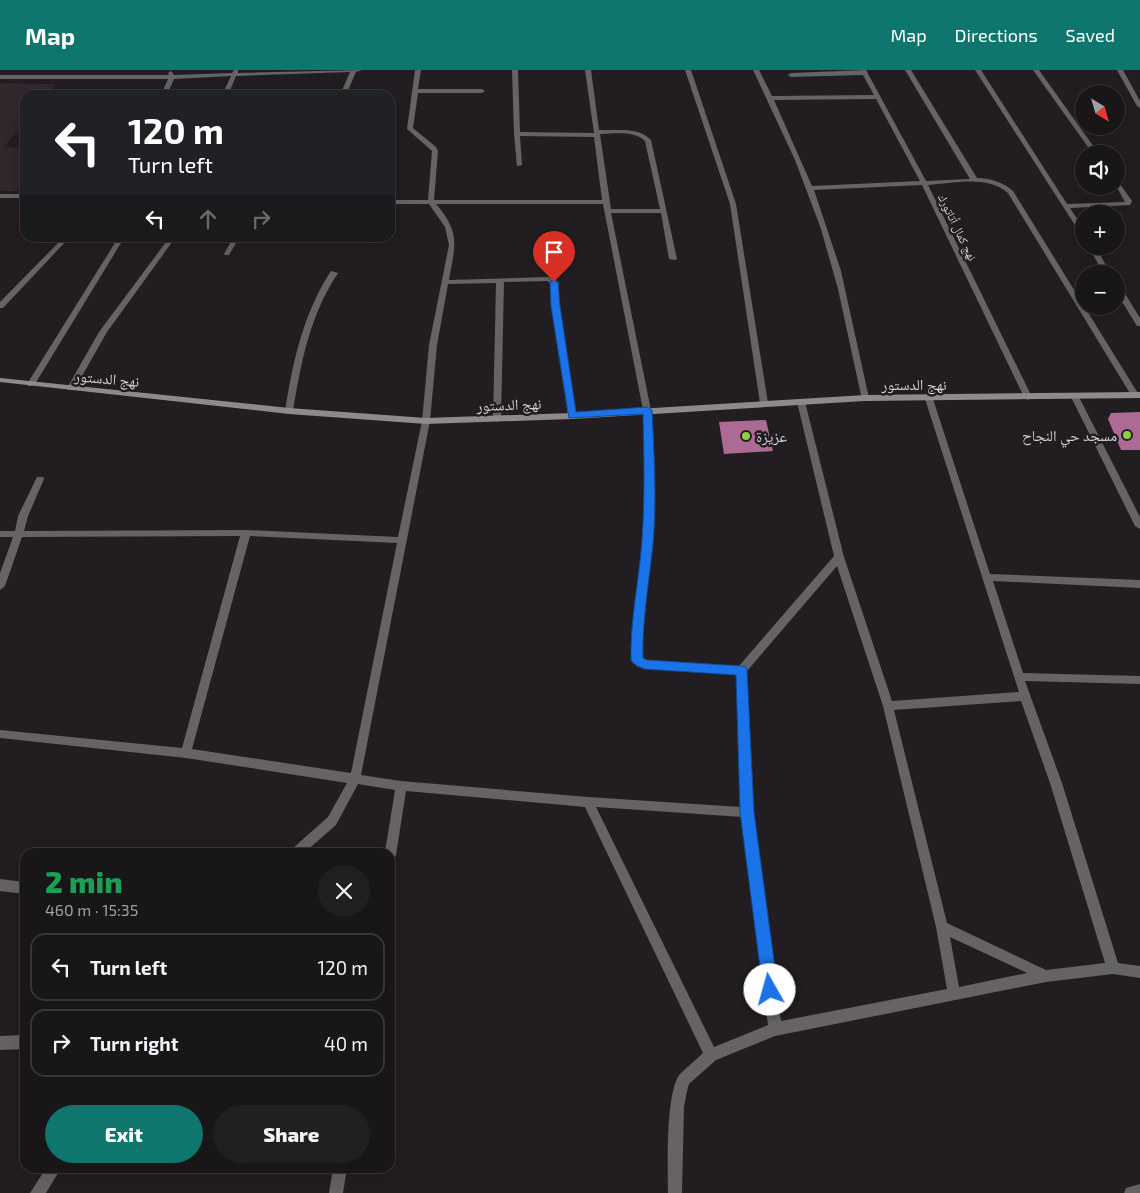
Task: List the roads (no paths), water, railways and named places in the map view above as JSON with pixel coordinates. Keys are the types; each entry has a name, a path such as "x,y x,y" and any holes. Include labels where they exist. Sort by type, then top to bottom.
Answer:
{"street":[{"path":"12,77 19,70"},
{"path":"86,77 91,70"},
{"path":"345,90 354,70"},
{"path":"0,77 86,77 172,73 359,70"},
{"path":"302,848 332,821 355,779 426,421 432,345 452,245 452,234 444,216 431,202 434,148 412,133 410,129 418,70"},
{"path":"515,70 519,165"},
{"path":"588,70 607,207 647,410 650,485 648,542 636,656 640,663 644,665 742,670"},
{"path":"688,70 733,204 764,403"},
{"path":"756,70 790,138 810,188 838,271 865,398"},
{"path":"908,70 975,181"},
{"path":"978,70 1075,221"},
{"path":"1036,70 1090,145"},
{"path":"1120,70 1140,106"},
{"path":"227,90 236,72"},
{"path":"790,75 863,72"},
{"name":"نهج كمال أتاتورك","path":"863,72 925,184 1028,397"},
{"path":"166,90 172,73"},
{"path":"416,91 482,91"},
{"path":"770,98 878,97"},
{"path":"517,134 638,134 646,137 664,211 673,259"},
{"path":"810,188 975,181 997,183 1011,192 1138,395"},
{"path":"1065,206 1128,204 1125,195"},
{"path":"0,196 20,196"},
{"path":"395,202 607,207 664,211"},
{"path":"0,306 62,242"},
{"path":"31,384 119,242"},
{"path":"71,388 103,332 169,242"},
{"path":"227,254 234,242"},
{"path":"289,411 296,366 306,330 320,294 334,273"},
{"path":"445,282 548,279 554,282 572,416"},
{"path":"498,418 500,281"},
{"path":"1125,300 1140,324"},
{"name":"نهج الدستور","path":"0,380 289,411 426,421 572,416 865,398 929,399 1138,395"},
{"path":"1075,397 1140,526"},
{"path":"929,399 1025,696 1056,783 1113,968"},
{"path":"801,402 839,557 888,706 942,927 954,994"},
{"path":"0,586 19,534 23,516 40,479"},
{"path":"0,534 246,533 403,540"},
{"path":"186,753 246,533"},
{"path":"776,1029 747,812 742,670 839,557"},
{"path":"987,577 1140,584"},
{"path":"1020,676 1140,680"},
{"path":"888,706 1025,696"},
{"path":"0,734 186,753 401,786 588,802 747,812"},
{"path":"391,848 401,786"},
{"path":"588,802 710,1055"},
{"path":"0,885 20,887"},
{"path":"942,927 1046,976"},
{"path":"675,1193 677,1107 680,1091 684,1080 710,1055 776,1029 1046,976 1113,968 1140,972"},
{"path":"0,1043 20,1042"},
{"path":"37,1193 51,1173"},
{"path":"336,1193 339,1173"},
{"path":"1131,1193 1140,1191"}],"place":[{"name":"مسجد حي النجاح","path":"1127,435"},
{"name":"عزيزة","path":"746,436"}]}
